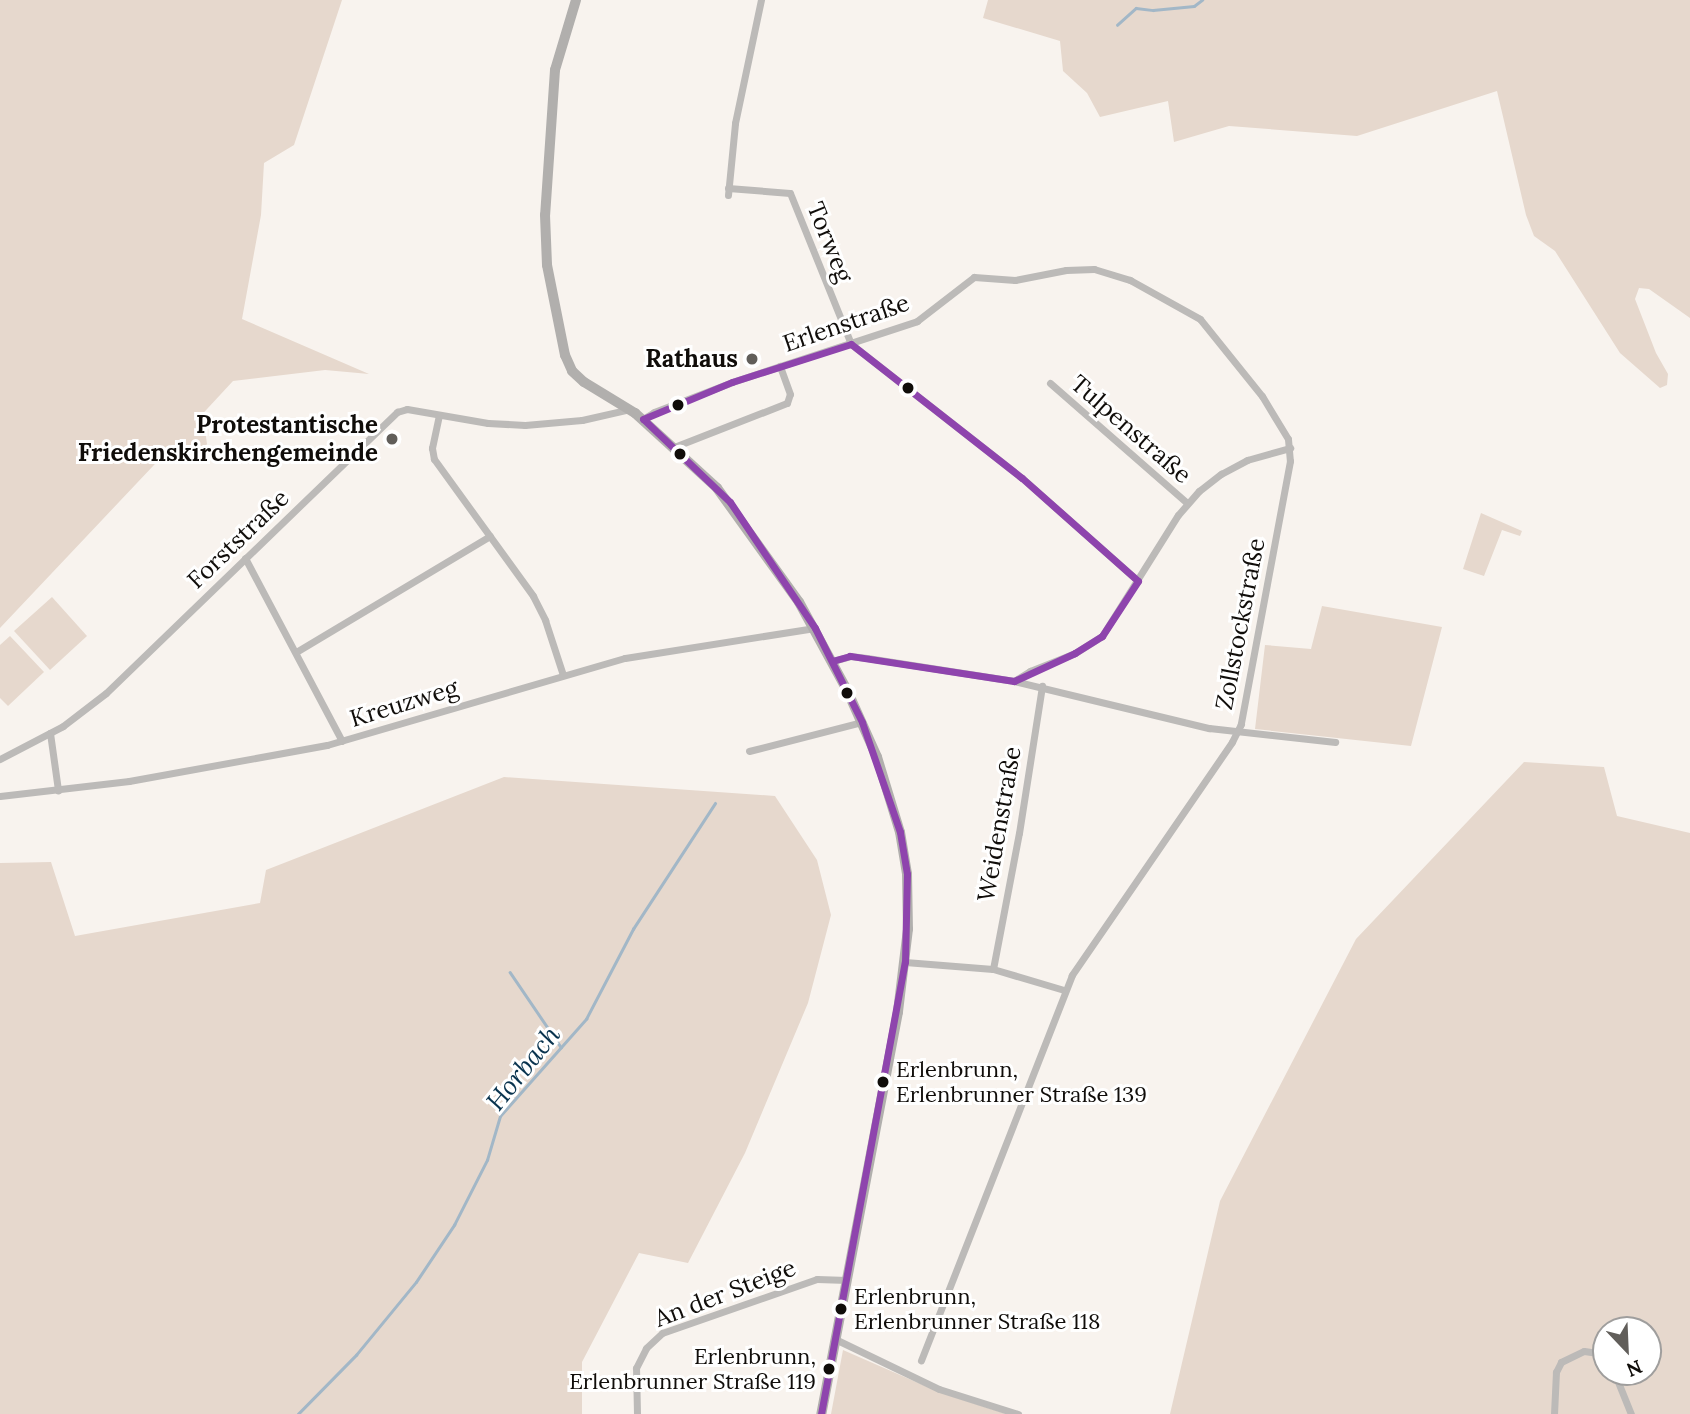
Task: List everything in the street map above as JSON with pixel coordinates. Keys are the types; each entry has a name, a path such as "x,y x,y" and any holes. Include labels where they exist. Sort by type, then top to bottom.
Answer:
{"street":[{"path":"576,0 555,70 546,205 547,265 562,346 572,371 584,382 631,409 730,502 815,628 833,661 862,722 887,787 902,843 908,901 905,962 821,1414"},
{"name":"Torweg","path":"761,0 735,123 728,192 790,193 850,344"},
{"name":"Erlenstraße","path":"643,419 667,407 780,366 917,321 974,277 1015,280 1066,270 1103,270 1174,302 1200,319 1223,344 1277,417 1290,448"},
{"path":"850,344 1022,478 1138,581"},
{"path":"674,447 788,403 790,394 780,366"},
{"name":"Tulpenstraße","path":"1050,383 1187,503"},
{"name":"Forststraße","path":"0,759 50,733 106,693 392,416 407,409 525,425 582,420 631,409"},
{"path":"439,415 432,448 434,459 540,608 563,675"},
{"path":"1014,681 1030,671 1075,653 1102,636 1187,503 1229,469 1260,455 1290,448"},
{"name":"Zollstockstraße","path":"921,1361 1072,975 1238,733 1245,710 1290,448"},
{"path":"296,652 490,536"},
{"path":"245,558 342,741"},
{"name":"Kreuzweg","path":"0,796 129,782 342,741 563,675 671,649 815,628"},
{"path":"833,661 850,656 1014,681 1238,733 1335,743"},
{"name":"Weidenstraße","path":"993,969 1019,833 1042,687"},
{"path":"750,751 862,722"},
{"path":"50,733 58,790"},
{"path":"905,962 993,969 1065,990"},
{"name":"An der Steige","path":"637,1414 636,1368 646,1348 662,1334 817,1279 847,1280"},
{"path":"835,1339 939,1389 1018,1414"},
{"path":"1554,1414 1556,1372 1561,1362 1584,1351 1592,1352"},
{"path":"1620,1386 1631,1414"}],"shaded area":[{"path":"0,0 342,0 294,145 264,163 261,215 242,319 369,374 325,370 233,381 195,422 205,430 207,444 198,455 184,457 171,447 0,628"},
{"path":"988,0 1690,0 1690,318 1649,289 1639,288 1635,299 1656,353 1668,374 1667,385 1660,388 1620,353 1555,251 1534,236 1526,215 1497,91 1357,136 1229,126 1174,142 1168,101 1100,117 1087,93 1063,71 1060,41 983,18"},
{"path":"1481,513 1522,531 1520,536 1502,530 1484,576 1463,569"},
{"path":"52,597 87,636 50,670 14,631"},
{"path":"1322,606 1442,627 1411,746 1255,729 1265,645 1311,649"},
{"path":"10,636 44,672 8,706 0,698 0,645"},
{"path":"1524,762 1604,767 1617,816 1690,833 1690,1414 1170,1414 1220,1201 1356,939"},
{"path":"504,777 775,796 817,860 831,915 808,1003 745,1153 688,1263 639,1253 582,1362 582,1414 0,1414 0,863 51,862 75,936 260,903 266,870"},
{"path":"843,1350 939,1392 1006,1414 831,1414"}],"waterway":[{"path":"1117,25 1136,8 1153,10 1194,6 1202,0"},
{"name":"Horbach","path":"298,1414 356,1355 416,1282 454,1225 487,1160 500,1116 586,1019 633,929 715,803"},
{"path":"510,972 561,1047"}],"transit line":[{"path":"821,1414 905,962 907,874 900,832 862,722 815,628 730,502 643,419 732,382 851,344 1022,478 1138,581 1102,636 1075,653 1014,681 850,656 833,661"}],"place":[{"name":"Rathaus","path":"752,359"},
{"name":"Protestantische Friedenskirchengemeinde","path":"392,439"},
{"name":"Erlenbrunn, Erlenbrunner Straße 139","path":"883,1082"},
{"name":"Erlenbrunn, Erlenbrunner Straße 118","path":"841,1309"},
{"name":"Erlenbrunn, Erlenbrunner Straße 119","path":"829,1369"}]}
